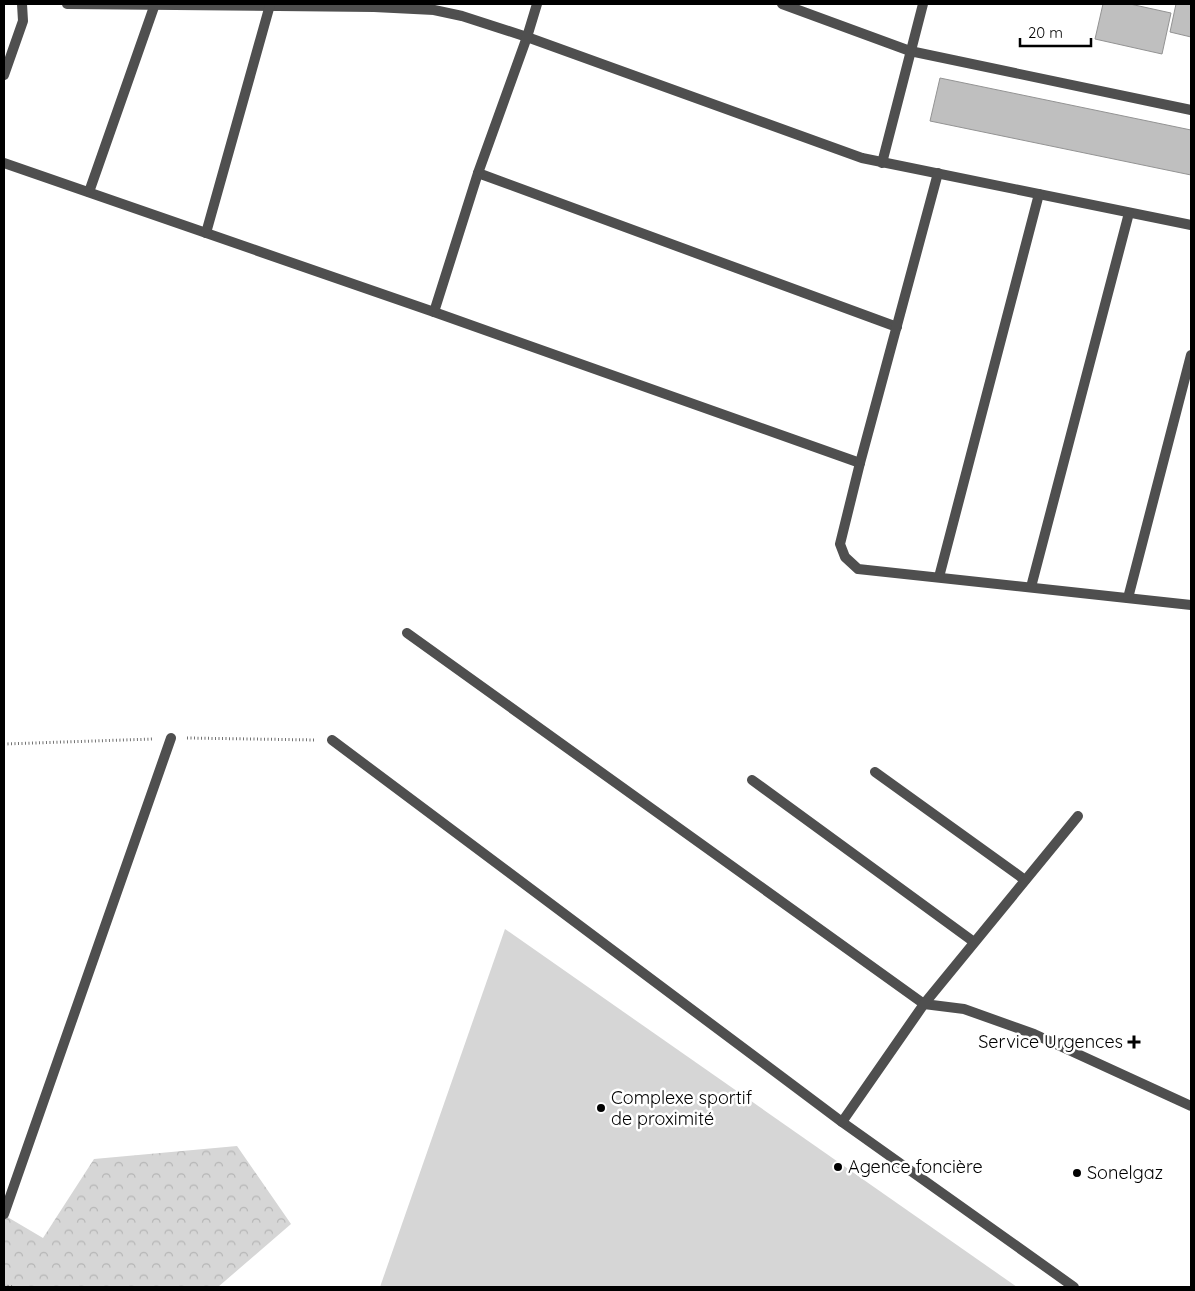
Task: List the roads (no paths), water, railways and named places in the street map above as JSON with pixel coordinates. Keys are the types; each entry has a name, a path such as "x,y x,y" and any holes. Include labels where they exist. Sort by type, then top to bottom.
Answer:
{"street":[{"path":"4,75 23,21 22,4"},
{"path":"67,4 375,5 434,10 462,16 527,37 862,158 1191,225"},
{"path":"89,192 156,4"},
{"path":"434,312 478,173 537,4"},
{"path":"782,4 910,51 1191,110"},
{"path":"882,162 923,4"},
{"path":"206,233 270,5"},
{"path":"4,163 434,312 860,463"},
{"path":"478,173 896,327"},
{"path":"938,173 840,544 845,557 858,569 1191,605"},
{"path":"939,577 1039,194"},
{"path":"1031,587 1130,213"},
{"path":"1128,598 1191,355"},
{"path":"407,633 924,1004 964,1009 1034,1034 1191,1106"},
{"path":"4,1214 171,738"},
{"path":"332,740 842,1122 1074,1287"},
{"path":"875,772 1025,880"},
{"path":"752,780 974,942"},
{"path":"842,1122 924,1004 1078,816"}],"place":[{"name":"Service Urgences","path":"1134,1042"},
{"name":"Complexe sportif de proximité","path":"601,1108"},
{"name":"Agence foncière","path":"838,1167"},
{"name":"Sonelgaz","path":"1077,1173"}]}
